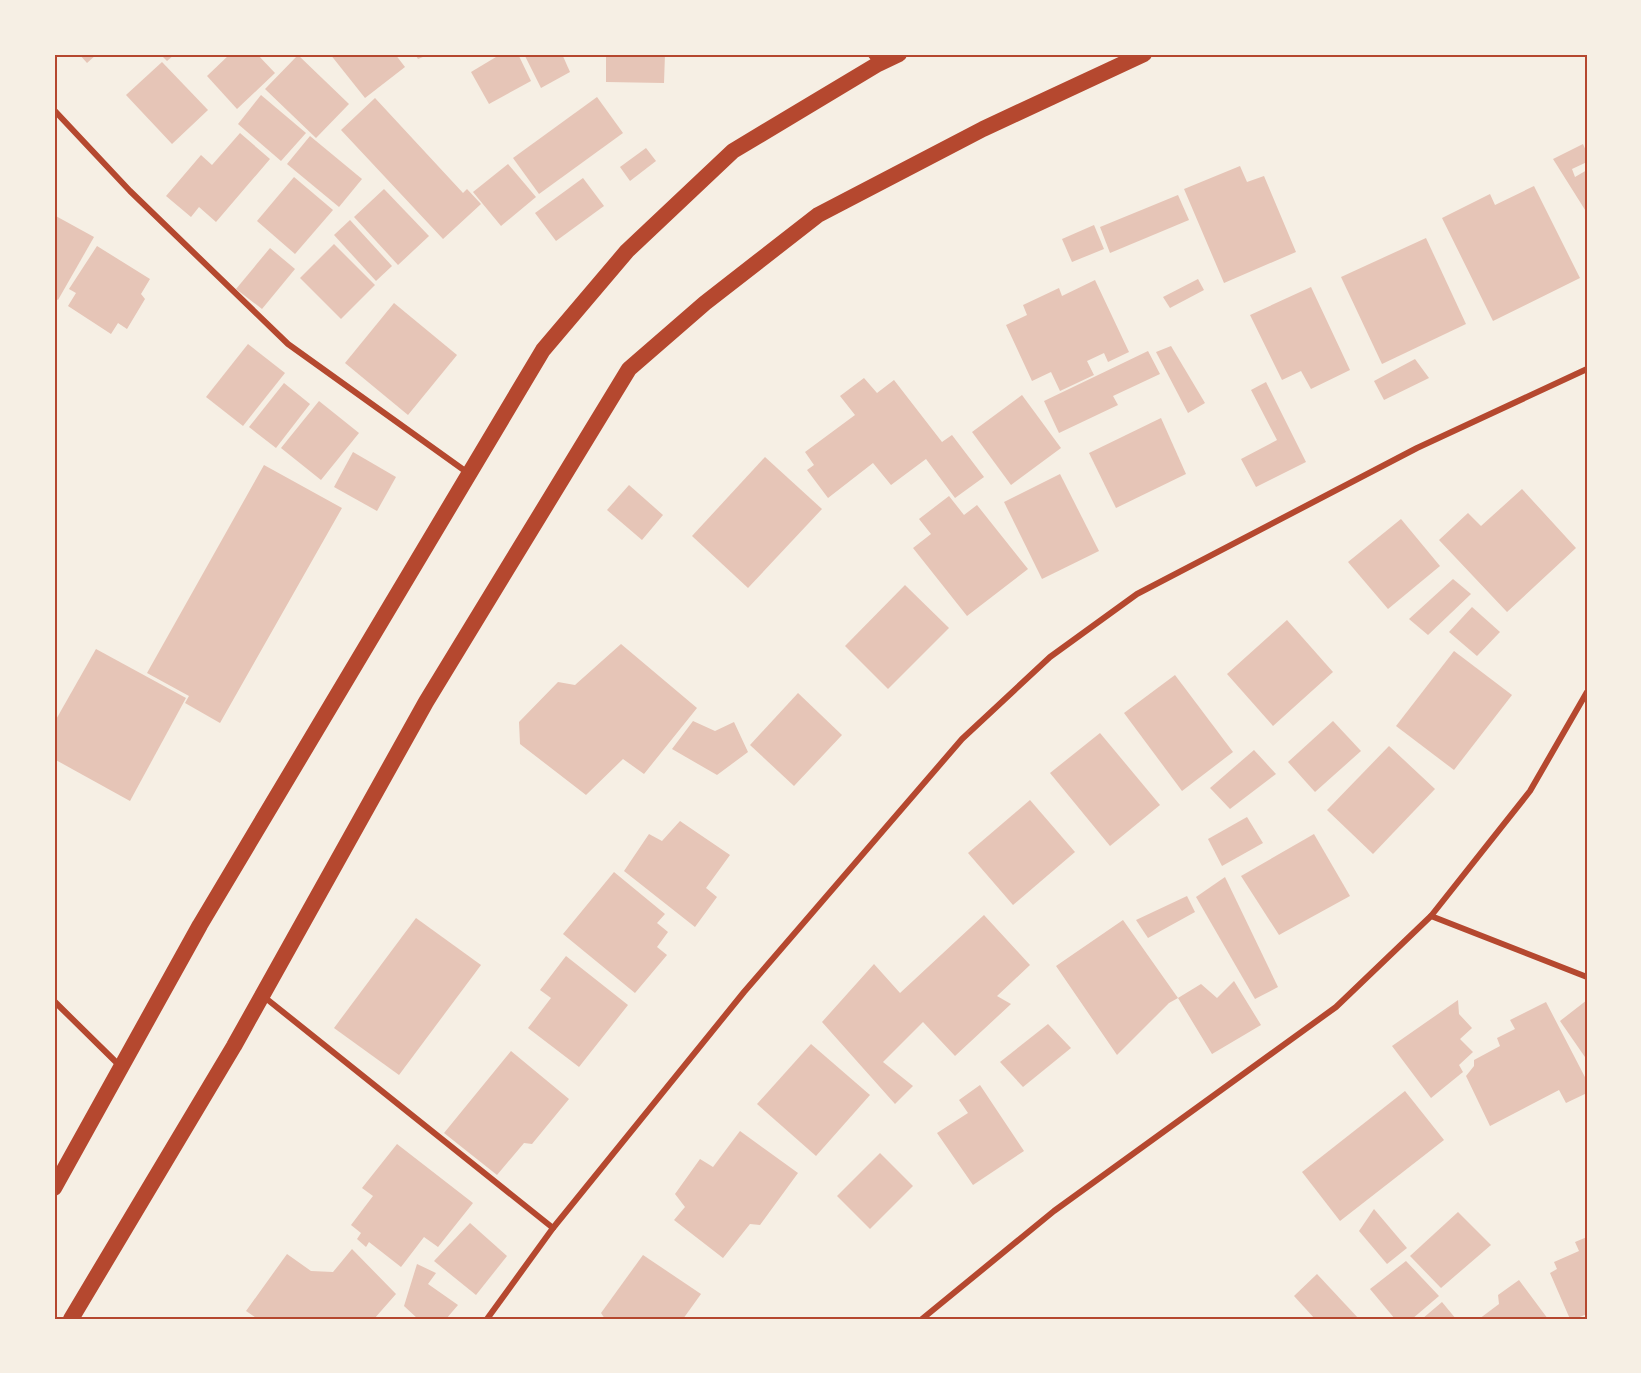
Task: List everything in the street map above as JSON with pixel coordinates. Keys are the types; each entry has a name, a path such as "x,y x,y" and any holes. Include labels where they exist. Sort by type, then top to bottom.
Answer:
{"highway":[{"path":"54,1188 200,925 543,350 627,251 733,151 874,59 899,54"},
{"path":"71,1319 262,996 426,702 629,369 705,303 818,216 983,129 1144,54"}],"street":[{"path":"54,110 130,191 288,344 468,473"},
{"path":"487,1319 554,1228 744,992 962,739 1050,657 1137,594 1417,448 1587,369"},
{"path":"922,1319 1054,1211 1336,1007 1431,916 1530,791 1587,692"},
{"path":"1431,916 1587,977"},
{"path":"262,996 554,1228"},
{"path":"54,1001 121,1067"}],"building":[{"path":"79,54 97,54 87,63"},
{"path":"160,54 175,54 167,61"},
{"path":"230,54 257,54 275,73 237,109 207,76"},
{"path":"330,54 395,54 405,67 365,98"},
{"path":"415,54 430,54 418,59"},
{"path":"501,54 518,54 531,81 489,104 471,72"},
{"path":"524,54 562,54 570,72 541,88"},
{"path":"594,54 665,54 664,83 606,82 606,56 594,56"},
{"path":"298,55 349,104 316,138 265,89"},
{"path":"162,62 208,110 172,144 126,95"},
{"path":"261,95 306,133 281,161 238,124"},
{"path":"597,97 623,133 539,194 513,158"},
{"path":"375,98 463,193 467,189 481,204 443,239 341,130"},
{"path":"240,133 270,159 216,222 199,207 191,217 166,196 201,155 212,165"},
{"path":"310,136 362,179 339,207 287,164"},
{"path":"1583,144 1587,153 1587,162 1572,169 1575,177 1587,170 1587,213 1553,159"},
{"path":"646,148 656,161 630,181 620,167"},
{"path":"508,164 536,197 501,226 473,192"},
{"path":"1240,166 1247,182 1264,176 1296,252 1224,283 1184,189"},
{"path":"294,177 333,210 295,254 257,221"},
{"path":"583,178 604,206 556,241 535,213"},
{"path":"1534,186 1580,278 1493,321 1442,218 1490,194 1495,205"},
{"path":"384,189 429,236 398,265 354,217"},
{"path":"1178,195 1189,220 1110,253 1100,227"},
{"path":"54,215 94,237 58,300 54,298"},
{"path":"350,220 392,266 376,281 334,235"},
{"path":"1094,225 1104,249 1072,262 1062,239"},
{"path":"1426,238 1466,324 1382,364 1341,277"},
{"path":"334,244 375,285 341,319 300,278"},
{"path":"97,246 150,279 141,294 145,299 127,329 118,323 111,334 68,306 76,293 69,289"},
{"path":"270,248 295,269 262,309 236,289"},
{"path":"1198,279 1204,290 1170,308 1163,297"},
{"path":"1095,280 1129,352 1108,362 1104,353 1087,361 1094,375 1060,391 1051,372 1032,381 1006,325 1027,315 1023,305 1059,288 1062,296"},
{"path":"1311,287 1350,370 1311,389 1301,371 1282,380 1250,315"},
{"path":"394,303 457,355 408,415 345,363"},
{"path":"248,344 285,373 243,426 206,397"},
{"path":"1171,346 1205,403 1188,413 1156,352"},
{"path":"1148,351 1160,374 1113,396 1118,405 1059,433 1044,401"},
{"path":"1415,359 1429,378 1384,400 1374,381"},
{"path":"864,378 877,393 894,380 942,442 952,435 984,477 955,498 926,459 891,485 873,463 828,498 807,470 814,465 805,452 855,415 840,396"},
{"path":"1266,382 1306,462 1256,487 1241,459 1277,440 1251,390"},
{"path":"284,383 310,404 276,448 249,427"},
{"path":"1022,395 1061,448 1011,485 972,432"},
{"path":"319,401 359,433 321,480 281,448"},
{"path":"1161,418 1186,474 1116,508 1089,453"},
{"path":"353,452 396,477 377,511 334,487"},
{"path":"765,457 822,509 748,588 692,536"},
{"path":"264,465 342,508 220,723 185,703 189,696 147,673"},
{"path":"1060,474 1099,551 1042,579 1004,502"},
{"path":"629,485 663,515 642,540 607,510"},
{"path":"1522,489 1576,548 1507,612 1439,540 1468,513 1481,526"},
{"path":"949,496 964,515 977,505 1028,569 967,616 913,548 931,534 919,519"},
{"path":"1401,519 1440,566 1388,609 1348,562"},
{"path":"1453,579 1471,594 1428,635 1409,619"},
{"path":"905,585 949,628 888,689 845,646"},
{"path":"1472,607 1500,632 1477,656 1449,632"},
{"path":"1287,620 1333,672 1273,726 1227,674"},
{"path":"621,644 697,708 644,774 623,759 586,795 520,744 519,722 558,682 575,685"},
{"path":"96,649 186,698 130,801 54,759 54,723"},
{"path":"1454,651 1512,695 1454,770 1396,726"},
{"path":"1175,675 1233,752 1182,791 1124,713"},
{"path":"798,693 842,735 794,786 750,745"},
{"path":"693,721 715,731 734,722 748,752 717,775 672,749"},
{"path":"1333,721 1361,751 1315,792 1288,762"},
{"path":"1100,733 1160,805 1110,846 1050,773"},
{"path":"1389,746 1435,789 1373,854 1327,810"},
{"path":"1254,750 1276,774 1230,809 1210,788"},
{"path":"1030,800 1075,852 1013,905 968,853"},
{"path":"1247,817 1263,843 1222,866 1208,839"},
{"path":"680,821 730,855 706,888 717,897 695,927 624,871 649,834 662,841"},
{"path":"1314,834 1350,896 1279,935 1241,876"},
{"path":"614,872 665,914 657,923 668,932 657,947 667,955 635,993 563,934"},
{"path":"1225,877 1278,987 1255,999 1196,897"},
{"path":"1187,896 1195,912 1148,938 1136,920"},
{"path":"984,915 1030,965 997,996 1011,1004 955,1056 923,1022 883,1062 913,1086 895,1104 822,1022 874,964 900,993"},
{"path":"416,918 481,965 399,1075 334,1028"},
{"path":"1123,920 1178,998 1169,1003 1117,1055 1056,966"},
{"path":"566,956 628,1005 579,1067 528,1028 551,998 540,990"},
{"path":"1234,981 1261,1025 1212,1054 1178,998 1201,984 1217,998"},
{"path":"1458,1000 1459,1014 1472,1028 1460,1039 1473,1052 1459,1065 1463,1072 1431,1098 1392,1046"},
{"path":"1587,1000 1587,1060 1560,1021"},
{"path":"1546,1002 1587,1081 1587,1093 1566,1103 1559,1090 1490,1126 1466,1076 1474,1066 1474,1060 1500,1046 1497,1038 1515,1029 1510,1020"},
{"path":"1048,1024 1071,1048 1023,1087 1000,1062"},
{"path":"811,1044 870,1095 816,1156 757,1104"},
{"path":"511,1051 569,1099 532,1144 524,1143 497,1175 444,1133"},
{"path":"980,1085 1024,1151 973,1185 937,1133 968,1113 959,1100"},
{"path":"1405,1091 1444,1140 1340,1221 1302,1172"},
{"path":"740,1131 798,1173 760,1225 750,1224 723,1258 674,1220 685,1207 675,1194 700,1159 713,1167"},
{"path":"397,1144 473,1203 438,1247 424,1237 401,1267 369,1242 366,1247 357,1239 361,1233 351,1225 373,1196 362,1188"},
{"path":"880,1153 913,1186 870,1229 837,1196"},
{"path":"1374,1209 1407,1248 1387,1264 1359,1231"},
{"path":"1458,1212 1491,1245 1441,1288 1410,1256"},
{"path":"470,1223 507,1256 476,1295 434,1261"},
{"path":"1587,1237 1587,1314 1570,1319 1550,1273 1557,1269 1554,1262 1579,1251 1575,1242"},
{"path":"352,1249 396,1294 374,1319 258,1319 246,1311 287,1254 311,1271 333,1272"},
{"path":"643,1255 701,1294 683,1319 605,1319 601,1313"},
{"path":"1406,1261 1439,1296 1412,1319 1395,1319 1370,1289"},
{"path":"417,1264 436,1273 428,1284 458,1305 446,1319 418,1319 404,1306"},
{"path":"1317,1274 1359,1319 1315,1319 1294,1296"},
{"path":"1519,1280 1548,1319 1479,1319 1499,1304 1498,1295"},
{"path":"1442,1302 1456,1319 1422,1319"}]}
